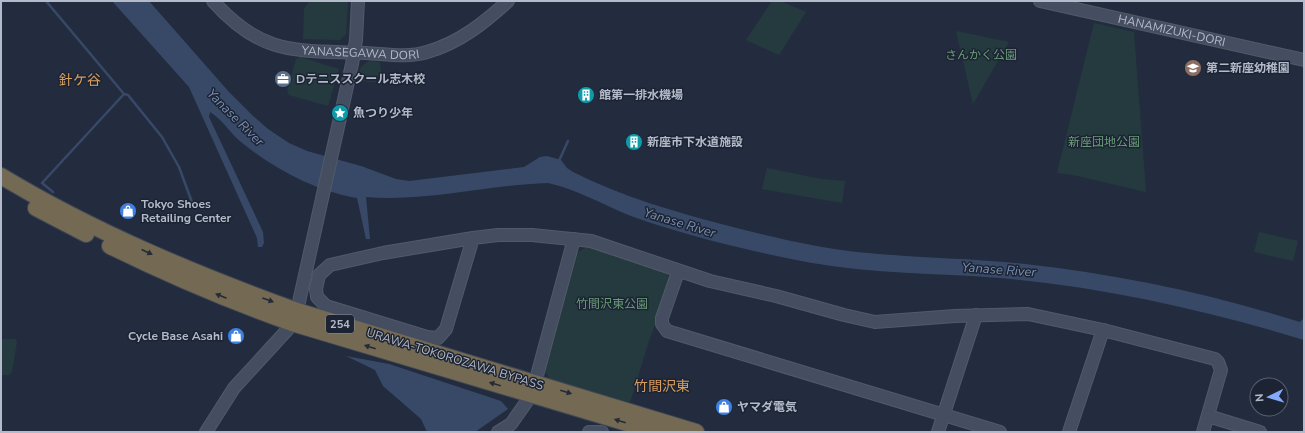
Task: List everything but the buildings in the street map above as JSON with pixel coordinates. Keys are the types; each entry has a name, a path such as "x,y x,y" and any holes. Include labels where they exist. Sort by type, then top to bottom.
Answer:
{"highway":[{"name":"URAWA-TOKOROZAWA BYPASS","path":"1,176 104,232 294,317"},
{"name":"URAWA-TOKOROZAWA BYPASS","path":"1,188 61,222 140,262 244,306 294,317 533,388 696,432"},
{"name":"URAWA-TOKOROZAWA BYPASS","path":"533,388 657,432"}],"street":[{"name":"YANASEGAWA DORI","path":"212,1 229,19 242,29 272,45 293,51 406,55 426,53 464,37 482,24 508,1"},
{"path":"206,432 234,388 289,328 294,317 310,255 354,53 358,1"},
{"name":"HANAMIZUKI-DORI","path":"1040,1 1304,60"},
{"path":"473,238 446,329 438,338 428,337 326,306 319,301 316,295 319,275 330,265 383,253 473,238 516,235 574,239 599,244 678,272 875,322 976,315 1028,314 1103,330 1186,351 1218,362 1222,370 1203,432"},
{"path":"498,432 511,424 533,388 574,239"},
{"path":"678,272 662,318 662,324 667,331 1000,432"},
{"path":"938,432 976,315"},
{"path":"1069,432 1103,330"},
{"path":"1208,416 1260,432"},
{"path":"589,432 602,432"}],"green space":[{"path":"309,1 348,2 346,34 340,40 303,39 304,9"},
{"path":"772,1 780,1 806,12 779,55 746,40"},
{"name":"新座団地公園","path":"1094,23 1134,32 1146,192 1073,175 1057,173"},
{"name":"さんかく公園","path":"956,31 1009,42 973,104"},
{"path":"300,57 339,69 328,106 289,95 287,91 296,59"},
{"path":"368,61 380,62 381,72 375,82 356,80 361,67"},
{"path":"767,168 821,179 845,181 842,203 762,189"},
{"path":"1259,232 1298,241 1293,261 1254,252"},
{"name":"竹間沢東公園","path":"588,246 666,272 671,280 649,341 630,403 550,379 545,371 578,252"},
{"path":"1,339 15,339 17,342 12,372 9,375 1,375"}],"water":[{"name":"Yanase River","path":"112,1 149,1 229,92 268,129 289,143 307,151 361,166 396,179 409,181 524,167 540,157 547,156 561,160 567,168 573,172 630,196 689,215 761,234 857,252 1025,264 1129,279 1198,294 1300,322 1304,318 1304,340 1229,319 1153,301 1076,287 975,276 905,273 835,267 790,259 720,243 674,230 631,216 569,189 548,183 525,184 412,197 366,197 370,239 366,239 357,198 341,195 310,184 267,161 241,142 218,118 210,112 209,117 263,232 264,243 262,247 258,247 257,238 189,87"},
{"path":"346,356 389,364 501,401 508,409 475,432 427,432 421,419 383,386 375,370"}],"waterway":[{"path":"46,1 124,94 42,183 53,192"},
{"path":"124,94 128,95 162,137 179,167 193,205"},
{"path":"558,163 568,141"}],"place":[{"name":"第二新座幼稚園","path":"1193,68"},
{"name":"Dテニススクール志木校","path":"283,79"},
{"name":"館第一排水機場","path":"586,95"},
{"name":"魚つり少年","path":"340,113"},
{"name":"新座市下水道施設","path":"634,142"},
{"name":"Tokyo Shoes Retailing Center","path":"128,211"},
{"name":"Cycle Base Asahi","path":"236,336"},
{"name":"ヤマダ電気","path":"724,407"}],"district":[{"name":"針ケ谷","path":"80,80"},
{"name":"竹間沢東","path":"662,386"}]}
